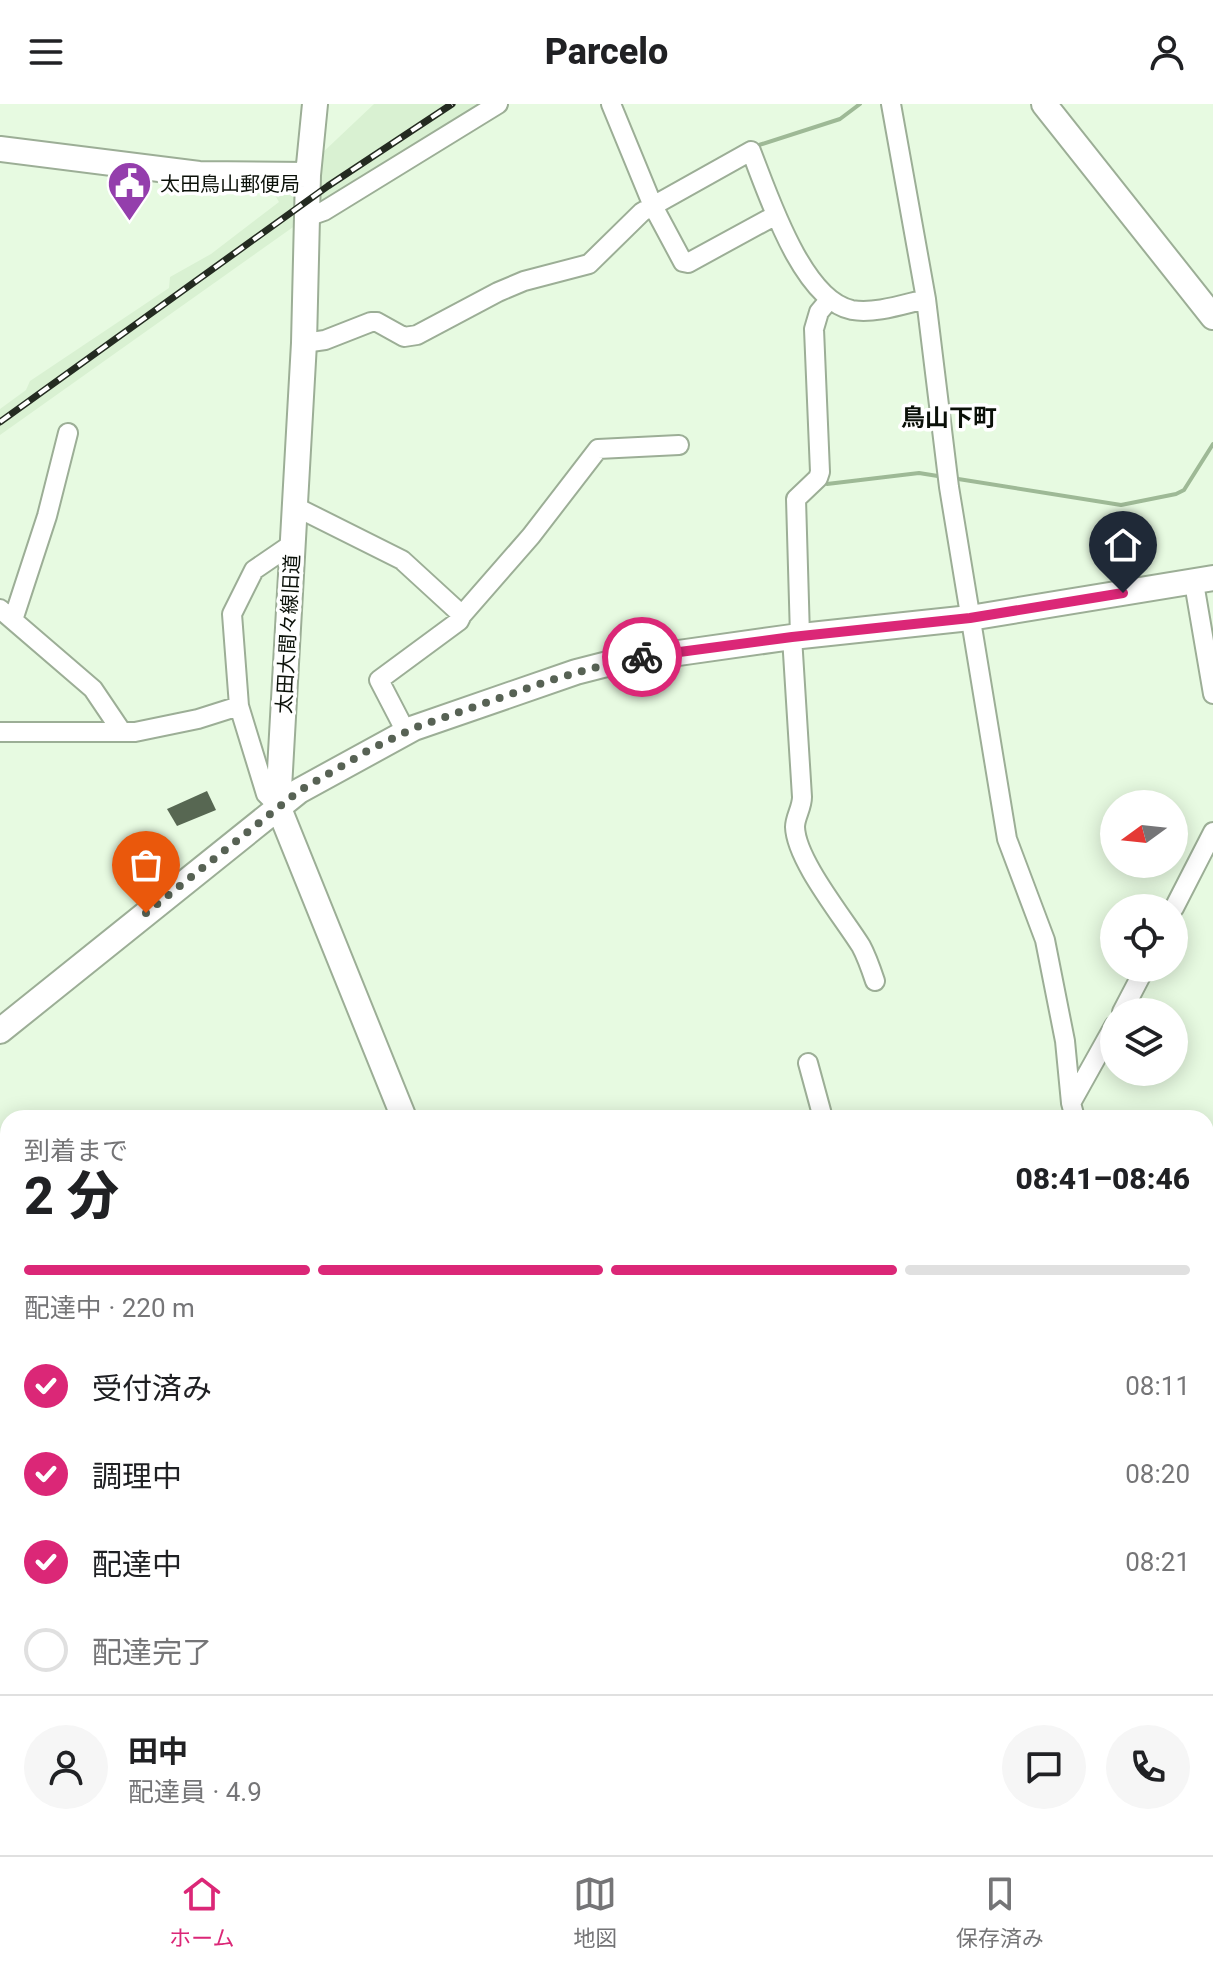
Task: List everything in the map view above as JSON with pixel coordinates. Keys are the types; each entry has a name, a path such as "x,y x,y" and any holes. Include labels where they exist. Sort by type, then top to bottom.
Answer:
{"street":[{"name":"太田大間々線旧道","path":"278,806 304,343 308,175 315,104"},
{"path":"307,217 324,211 498,104"},
{"path":"611,104 653,206 680,258 688,263 776,215"},
{"path":"891,104 926,299 949,487 1007,839 1045,940 1065,1041 1073,1110"},
{"path":"1044,104 1213,317"},
{"path":"0,149 199,174 308,175"},
{"path":"304,343 325,340 371,322 377,322 404,337 417,335 524,281 589,264 642,212 751,151 795,255 829,300 861,311 926,299"},
{"path":"829,300 819,312 814,329 820,472 818,478 796,499 796,636 802,797 801,812 796,821 798,842 822,887 863,949 875,981"},
{"path":"68,433 47,516 6,614 93,689 122,732"},
{"path":"406,732 379,680 459,621 531,536 598,449 679,445"},
{"path":"294,506 402,560 462,615"},
{"path":"292,544 254,570 232,614 239,706 266,794 278,806 401,1110"},
{"path":"0,1031 299,791 406,732 576,672 615,662 796,636 970,618 1204,581 1213,694"},
{"path":"0,732 135,732 198,719 239,706"},
{"path":"1181,894 1213,832"},
{"path":"1073,1110 1100,1055"},
{"path":"808,1063 821,1110"}],"shaded area":[{"path":"374,104 487,104 317,208 319,156"},
{"path":"272,190 292,190 296,199 296,225 0,435 0,409 26,390 30,381 169,288 170,277 211,254 279,202"}],"building":[{"path":"207,791 216,810 177,826 167,809"}],"waterway":[{"path":"759,145 840,119 860,104"},
{"path":"952,478 1121,505 1184,490 1213,444"},
{"path":"827,484 919,473 944,477"}],"railway":[{"path":"0,422 328,186 452,104"}],"way so far":[{"path":"146,913 299,791 369,750 414,728 551,680 642,657"}],"place":[{"name":"太田鳥山郵便局","path":"129,223"}],"district":[{"name":"鳥山下町","path":"949,418"}],"route":[{"path":"642,657 970,618 1123,593"}]}
